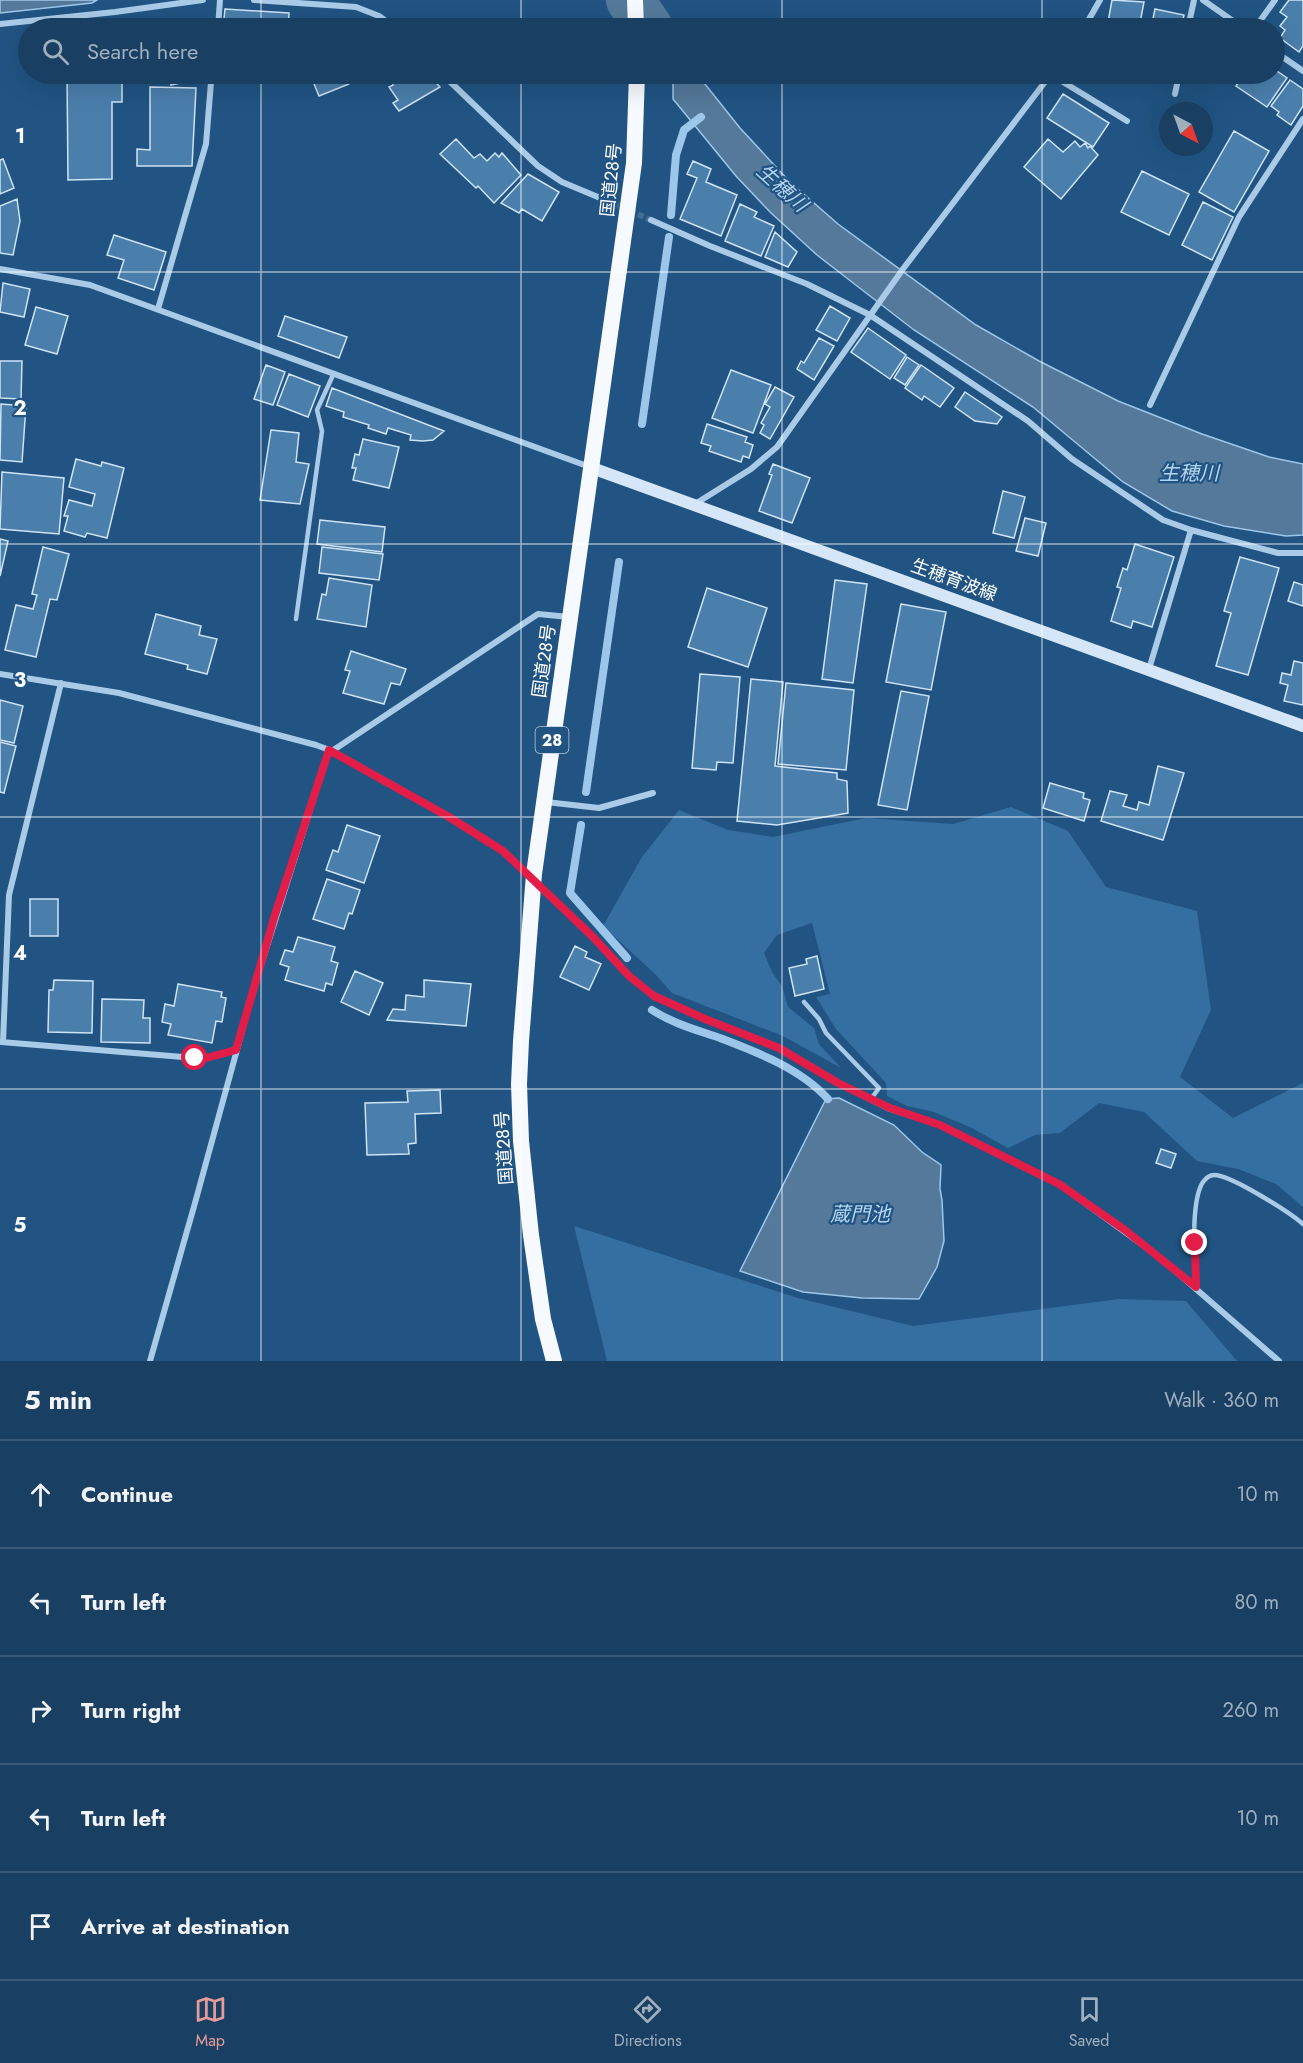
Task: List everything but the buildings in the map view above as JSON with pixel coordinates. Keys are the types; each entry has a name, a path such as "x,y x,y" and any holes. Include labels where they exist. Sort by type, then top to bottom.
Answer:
{"highway":[{"path":"635,0 636,18"},
{"name":"国道28号","path":"554,1361 540,1298 521,1142 519,1084 521,1041 534,880 544,801 629,206 637,121 637,84"}],"main road":[{"name":"生穂育波線","path":"592,468 1303,726"}],"street":[{"path":"57,18 203,0"},
{"path":"219,18 220,0"},
{"path":"254,0 356,7 382,18"},
{"path":"1090,18 1100,0"},
{"path":"1190,18 1194,0"},
{"path":"1203,0 1229,18"},
{"path":"1262,18 1275,0"},
{"path":"0,24 18,22"},
{"path":"1285,58 1303,71"},
{"path":"158,309 206,144 211,84"},
{"path":"452,84 538,166 562,182 605,200"},
{"path":"693,505 770,455 903,269 1042,84"},
{"path":"1066,84 1127,121"},
{"path":"1175,94 1177,84"},
{"path":"1150,405 1239,217 1303,119"},
{"path":"651,220 807,284 870,315 1028,420 1072,459 1170,523 1278,553 1303,553"},
{"path":"0,269 90,285 592,468"},
{"path":"1149,669 1191,530"},
{"path":"150,1361 274,918 330,751 538,614 570,617"},
{"path":"0,675 119,693 330,751 449,817 503,851 593,937 629,976 654,996 779,1048 838,1083 890,1108 940,1125 1059,1184 1125,1230 1196,1287 1279,1361"},
{"path":"61,683 9,895 2,1042 195,1058 206,1058 236,1050"},
{"path":"544,801 598,808 653,793"}],"lane":[{"path":"296,619 322,431 317,410 334,373"},
{"path":"804,1002 819,1019 826,1033 879,1088 872,1099"},
{"path":"1196,1287 1195,1215 1199,1190 1203,1180 1209,1176 1217,1175 1228,1179 1262,1197 1303,1224"}],"shaded area":[{"path":"1011,807 1068,831 1106,887 1197,911 1211,1010 1180,1077 1233,1118 1303,1083 1303,1207 1276,1184 1238,1169 1197,1161 1144,1112 1099,1103 1060,1133 1035,1135 1008,1148 972,1128 934,1112 907,1106 887,1096 886,1083 836,1029 816,997 830,994 812,923 777,935 764,953 772,972 782,986 788,1007 814,1028 819,1044 841,1068 783,1036 672,993 603,926 642,857 679,810 728,830 773,837 866,818 953,824"},
{"path":"574,1226 798,1298 913,1326 1119,1299 1186,1301 1237,1361 607,1361"}],"water":[{"path":"0,0 97,0 92,3 0,13"},
{"name":"生穂川","path":"673,84 705,84 740,128 790,182 838,224 976,325 1039,361 1118,401 1269,457 1303,464 1303,535 1286,536 1224,526 1172,511 1123,482 1033,407 914,330 817,255 770,212 736,176 673,99"},
{"name":"蔵門池","path":"839,1098 894,1125 922,1152 941,1165 940,1189 944,1241 937,1267 919,1299 862,1298 803,1292 740,1271 826,1099"}],"waterway":[{"name":"生穂川","path":"630,0 642,18"},
{"path":"671,215 676,155 684,130 701,117"},
{"path":"642,424 669,237"},
{"path":"586,792 619,562"},
{"path":"581,825 570,893 627,958"},
{"path":"652,1010 677,1023 734,1043 778,1062 805,1079 828,1099"}],"tunnel":[{"path":"605,200 651,220"}],"route":[{"path":"195,1058 206,1058 236,1050 274,918 329,750 449,817 503,851 593,937 629,976 654,996 678,1008 779,1048 838,1083 890,1108 940,1125 1059,1184 1125,1230 1196,1287 1195,1243"}]}
